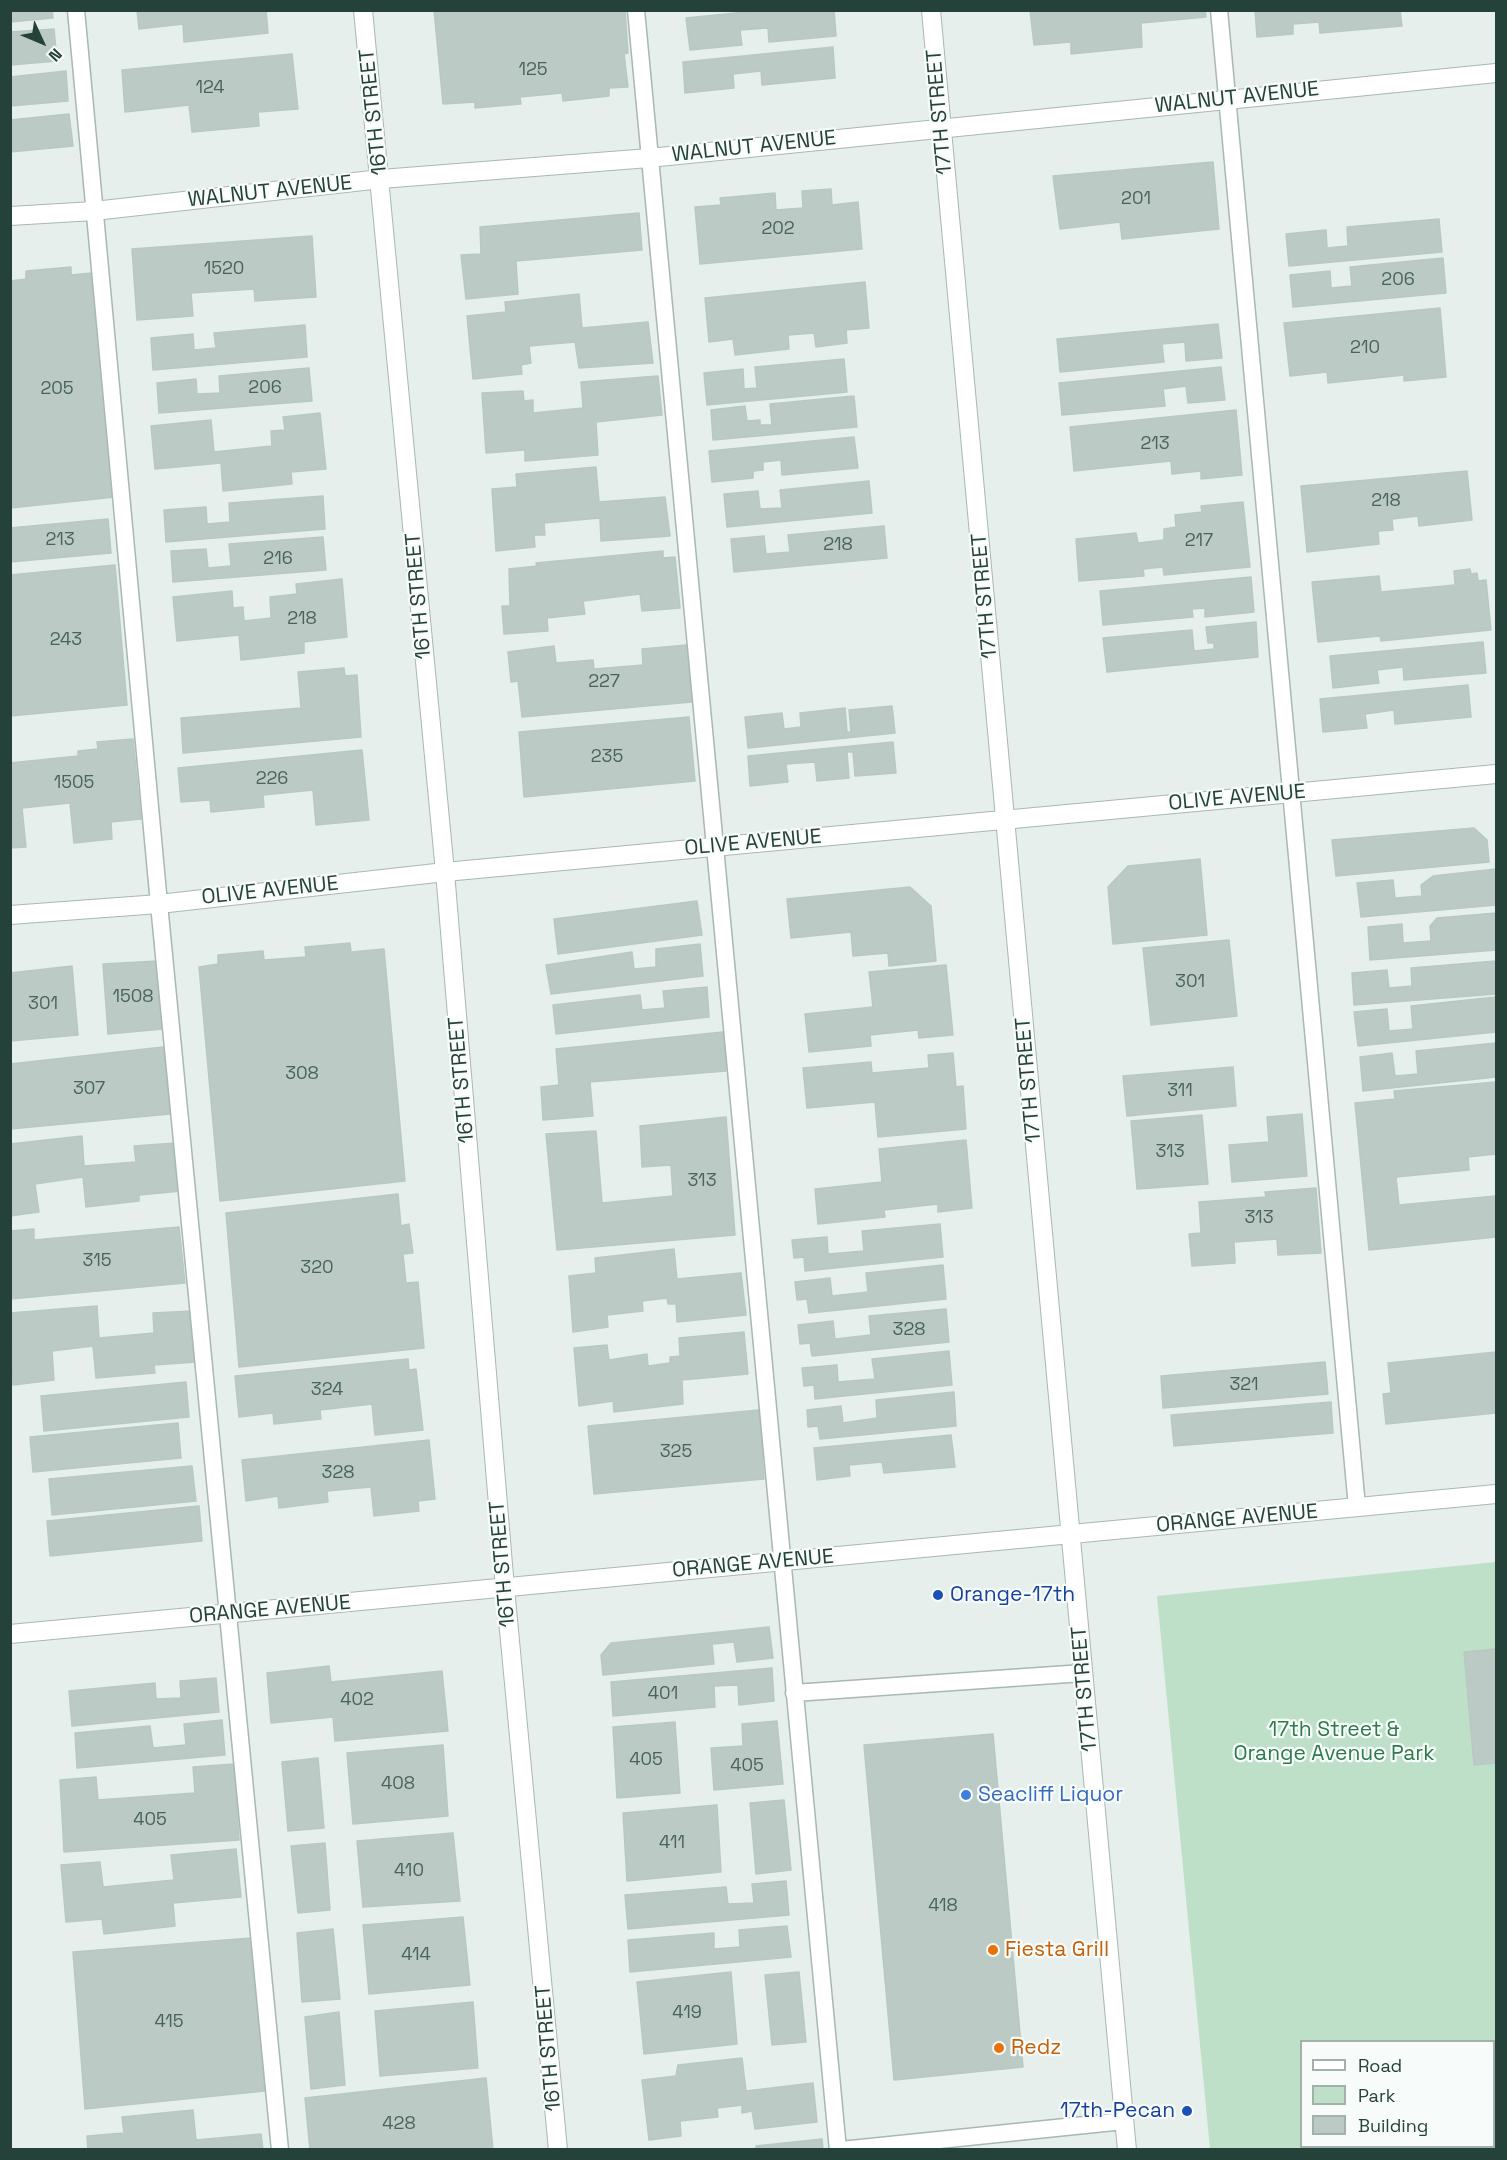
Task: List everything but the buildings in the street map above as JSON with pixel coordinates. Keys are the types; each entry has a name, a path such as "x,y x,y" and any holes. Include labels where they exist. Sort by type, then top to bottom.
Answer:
{"street":[{"name":"16TH STREET","path":"363,10 381,179 445,872 505,1588 558,2150"},
{"name":"17TH STREET","path":"931,10 1127,2150"},
{"name":"WALNUT AVENUE","path":"10,216 94,211 381,179 649,158 1497,73"},
{"name":"OLIVE AVENUE","path":"10,915 159,904 445,872 1497,774"},
{"name":"ORANGE AVENUE","path":"10,1634 1497,1494"}],"lane":[{"path":"75,10 280,2150"},
{"path":"636,10 839,2150 1124,2121"},
{"path":"1219,10 1357,1508"},
{"path":"794,1693 1083,1673"}],"green space":[{"name":"17th Street & Orange Avenue Park","path":"1496,1562 1496,2149 1210,2149 1157,1596"}],"place":[{"name":"Orange-17th","path":"938,1595"},
{"name":"Seacliff Liquor","path":"966,1795"},
{"name":"Fiesta Grill","path":"993,1950"},
{"name":"Redz","path":"999,2048"},
{"name":"17th-Pecan","path":"1187,2111"}]}
